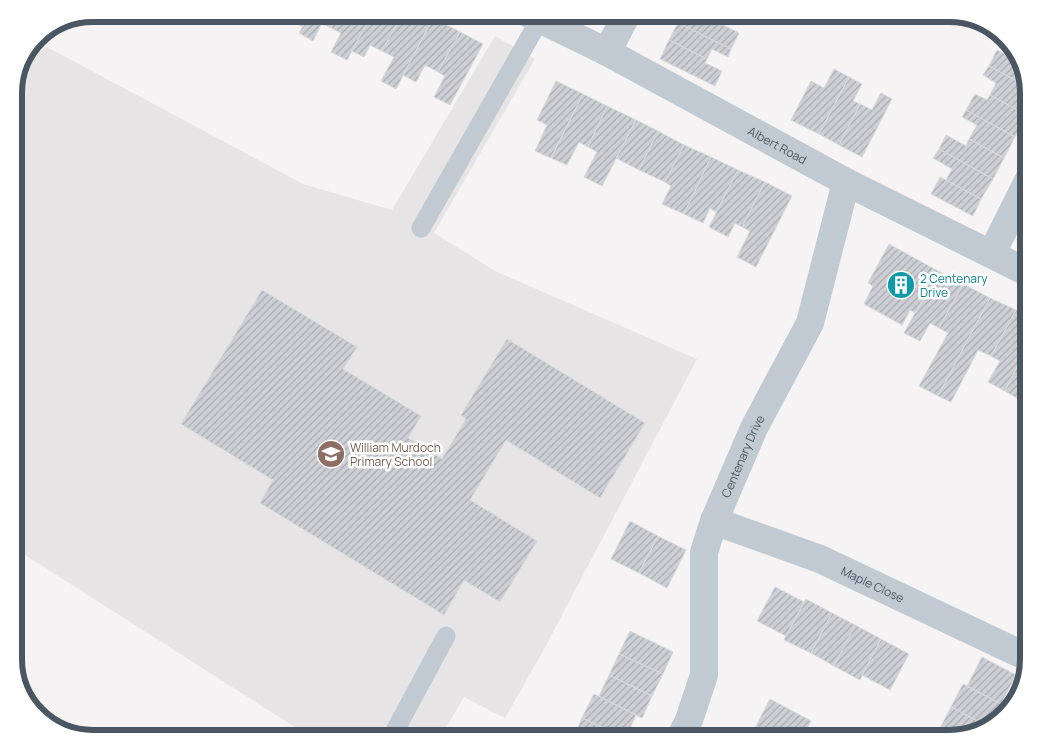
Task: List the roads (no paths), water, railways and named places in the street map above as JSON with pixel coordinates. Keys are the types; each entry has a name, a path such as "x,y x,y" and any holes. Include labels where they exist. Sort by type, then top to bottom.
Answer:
{"street":[{"name":"Albert Road","path":"545,22 607,52 846,182 1020,268"},
{"path":"607,52 623,22"},
{"name":"Centenary Drive","path":"684,730 704,674 704,552 714,520 754,428 810,323 846,182"},
{"path":"992,253 1020,197"},
{"name":"Maple Close","path":"714,520 820,559 1020,654"}],"lane":[{"path":"421,228 532,22"},
{"path":"394,730 446,636"}],"place":[{"name":"2 Centenary Drive","path":"901,285"},
{"name":"William Murdoch Primary School","path":"331,454"}]}
